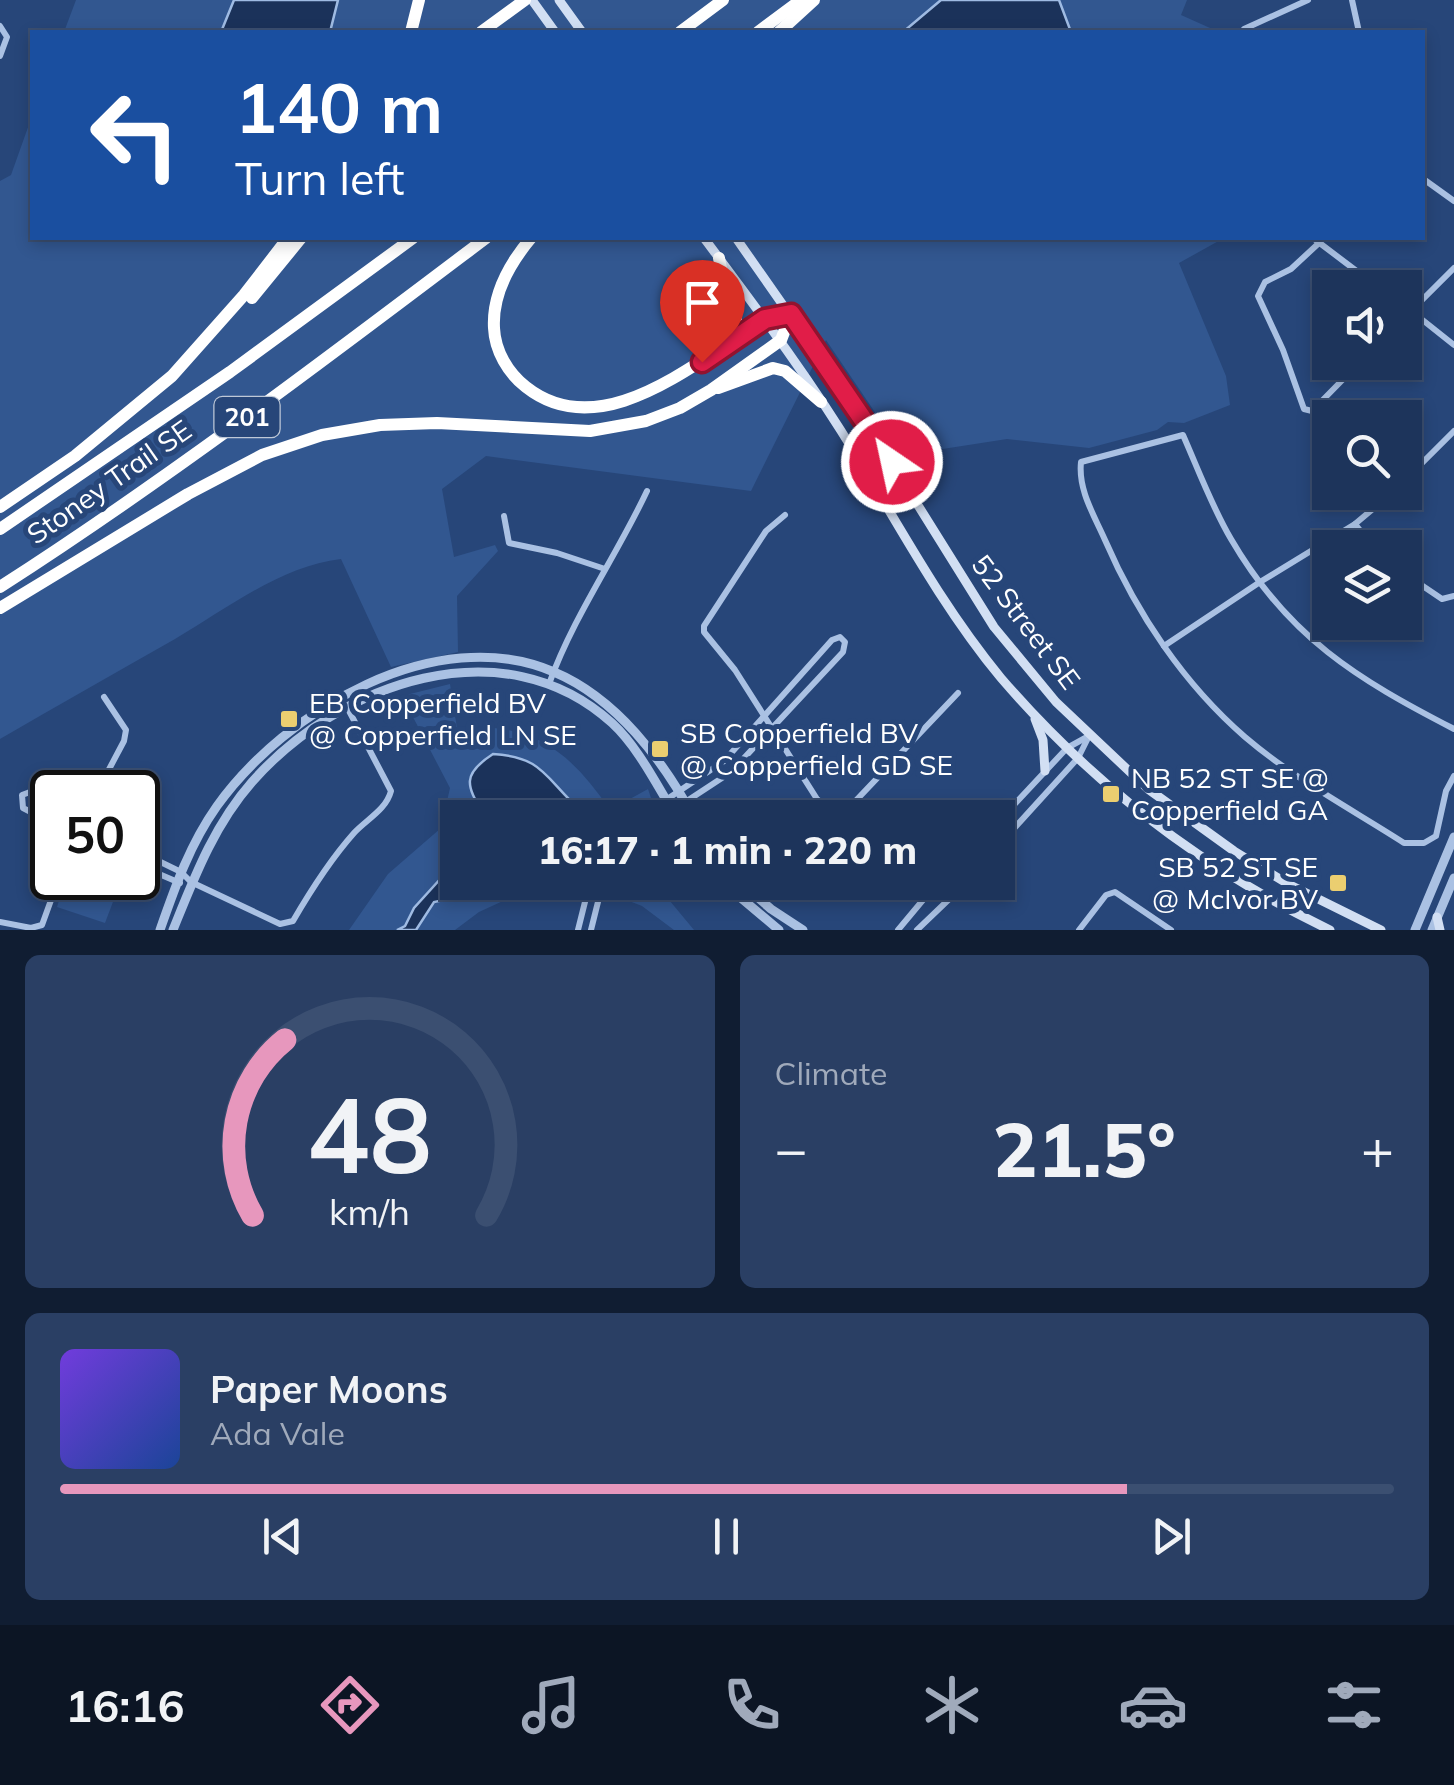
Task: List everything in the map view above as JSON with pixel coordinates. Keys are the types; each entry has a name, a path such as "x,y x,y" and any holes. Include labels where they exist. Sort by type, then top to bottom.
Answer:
{"highway":[{"path":"412,30 419,0"},
{"path":"484,30 528,0"},
{"path":"683,30 723,0"},
{"path":"761,30 800,0"},
{"path":"780,30 814,0"},
{"path":"194,355 286,240"},
{"path":"0,507 75,456 194,355 250,300 299,240"},
{"name":"Stoney Trail SE","path":"0,529 230,372 409,240"},
{"name":"Stoney Trail SE","path":"0,586 198,452 483,240"},
{"path":"530,240 507,270 495,301 494,330 502,358 519,381 538,396 561,404 590,408 632,400 672,381 765,319 791,314"},
{"path":"719,258 720,271 737,310 731,342"},
{"path":"0,608 227,471 322,435 380,425 437,423 590,431 646,421 711,390 781,340 791,314"},
{"path":"711,390 773,368 784,371 822,402"}],"main road":[{"path":"528,0 553,30"},
{"path":"559,0 581,30"},
{"name":"52 Street SE","path":"706,240 822,402 930,582 976,646 1032,712 1078,758 1167,834 1214,868 1326,929"},
{"name":"52 Street SE","path":"737,240 876,438 994,627 1036,679 1148,789 1234,851 1288,884 1381,930"},
{"path":"1032,712 1044,740 1045,771"},
{"path":"1438,916 1440,930"}],"street":[{"path":"1244,30 1308,0"},
{"path":"1352,0 1359,30"},
{"path":"0,26 6,36 0,56"},
{"path":"1425,180 1454,200"},
{"path":"1342,380 1312,410 1304,409 1258,296 1265,282 1291,270 1316,240 1356,270"},
{"path":"1422,297 1454,268"},
{"path":"1422,322 1454,345"},
{"path":"1422,463 1454,431"},
{"path":"1454,730 1385,694 1292,624 1230,538 1182,435 1082,462 1080,480 1122,580 1192,686 1247,739 1404,843 1424,843 1436,836 1446,791 1454,776"},
{"path":"549,684 576,619 627,535 647,491"},
{"path":"1164,646 1372,510"},
{"path":"785,515 766,531 704,626 704,632 735,670 817,799 834,814 846,811 958,693"},
{"path":"504,516 508,544 605,569"},
{"path":"1355,524 1360,530"},
{"path":"1422,585 1442,599 1454,596"},
{"path":"174,930 191,882 225,818 253,781 311,730 346,707 408,682 450,672 506,672 549,684 578,698 613,724 646,766 666,800 724,761 832,640 840,637 845,642 843,652 772,730 732,772 690,800"},
{"path":"160,930 181,872 217,807 244,772 303,719 341,696 404,671 452,660 499,658 554,672 581,686 633,729 684,800"},
{"path":"104,697 126,730 109,770"},
{"path":"160,862 191,882 280,924 293,921 317,880 354,833 388,802 391,791 346,707"},
{"path":"1015,804 1068,748 1090,736"},
{"path":"1015,827 1078,758 1090,736"},
{"path":"244,772 253,781"},
{"path":"30,792 22,795 22,808 30,812"},
{"path":"1416,930 1454,837"},
{"path":"160,875 176,883 191,882"},
{"path":"1432,930 1454,878"},
{"path":"1080,930 1106,896 1116,892 1170,930"},
{"path":"0,922 31,928 42,925 51,900"},
{"path":"578,930 586,900"},
{"path":"591,930 598,900"},
{"path":"742,900 779,930"},
{"path":"760,900 803,930"},
{"path":"898,930 923,900"},
{"path":"917,930 948,900"},
{"path":"758,915 765,904"}],"shaded area":[{"path":"76,0 1187,0 1181,15 1215,30 65,30"},
{"path":"234,0 338,0 330,30 222,30"},
{"path":"941,0 1059,0 1070,30 905,30"},
{"path":"30,122 30,240 1220,240 1179,263 1226,376 1230,405 1184,423 1168,422 1157,430 1089,448 1007,439 904,455 826,340 751,491 486,456 442,489 454,557 495,545 498,551 457,596 458,652 391,667 341,559 319,563 255,590 0,739 0,181 11,175"},
{"path":"450,684 457,728 483,727 528,735 563,756 603,800 447,800 450,788 402,696"},
{"path":"493,754 522,759 541,770 570,800 475,800 471,776"},
{"path":"648,789 649,800 628,800"},
{"path":"440,829 440,900 505,900 479,912 455,930 349,930 388,874"},
{"path":"440,879 440,900 444,900 434,902 416,930 397,930 405,926 414,908"},
{"path":"59,900 114,900 105,923 57,907"},
{"path":"627,900 669,900 694,930 674,930 642,906"}],"place":[{"name":"EB Copperfield BV @ Copperfield LN SE","path":"289,719"},
{"name":"SB Copperfield BV @ Copperfield GD SE","path":"660,749"},
{"name":"NB 52 ST SE @ Copperfield GA","path":"1111,794"},
{"name":"SB 52 ST SE @ McIvor BV","path":"1338,883"}],"route":[{"path":"702,362 765,319 791,314 892,462"}]}
